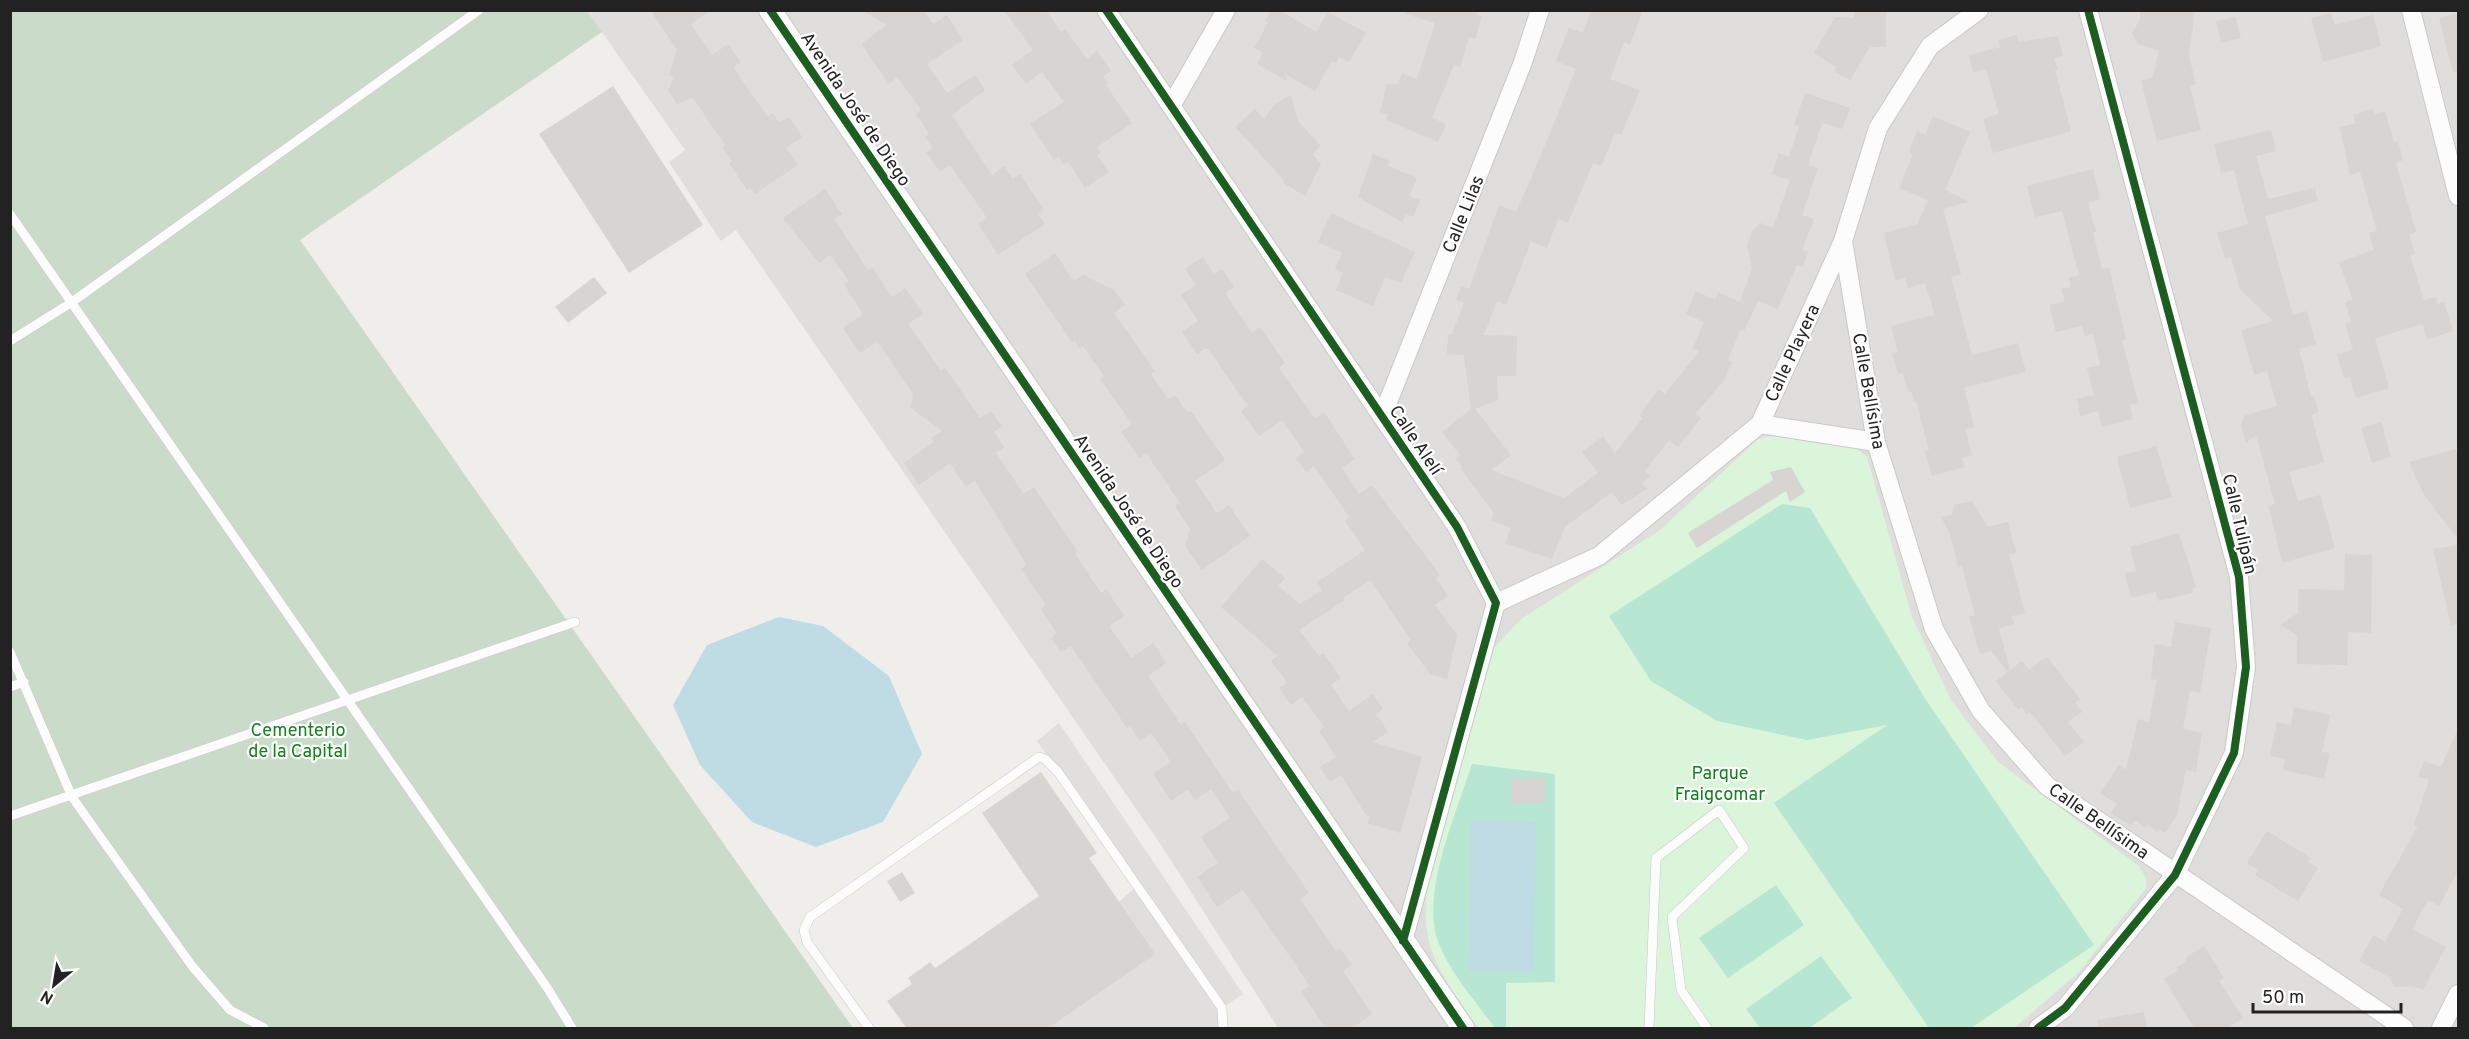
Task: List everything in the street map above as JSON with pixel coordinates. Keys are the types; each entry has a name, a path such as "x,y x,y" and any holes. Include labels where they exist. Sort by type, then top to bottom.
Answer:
{"street":[{"name":"Avenida José de Diego","path":"770,10 1463,1029"},
{"name":"Calle Alelí","path":"1106,10 1457,527 1496,603"},
{"path":"1170,106 1226,10"},
{"name":"Calle Lilas","path":"1383,417 1523,62 1540,10"},
{"name":"Calle Playera","path":"1496,603 1599,556 1760,424 1843,241 1878,128 1930,46 1979,10"},
{"name":"Calle Tulipán","path":"2038,1029 2065,1008 2175,875 2234,753 2246,667 2239,577 2088,10"},
{"path":"2411,10 2458,196"},
{"name":"Calle Bellísima","path":"1843,241 1876,442 1934,629 1981,711 2047,786 2404,1029"},
{"path":"1760,424 1876,442"},
{"path":"1403,941 1496,603"},
{"path":"2442,1029 2458,994"}],"lane":[{"path":"10,341 72,302 479,10"},
{"path":"10,214 349,699 548,989 572,1029"},
{"path":"10,816 575,622"},
{"path":"10,652 72,796 192,966 230,1010 264,1029"},
{"path":"10,687 24,682"},
{"path":"869,1029 807,942 804,930 810,917 1039,757 1045,759 1058,772 1222,1008 1222,1029"},
{"path":"1649,1029 1656,858 1719,810 1744,848 1672,917 1681,990 1707,1029"}],"shaded area":[{"path":"587,11 2458,11 2458,1028 1278,1028 1161,845 736,230 721,241 669,162 685,150"},
{"path":"1059,723 1243,994 1222,1008 1223,1028 1047,1028 1119,902 1137,886 1037,741"}],"green space":[{"name":"Cementerio de la Capital","path":"10,11 587,11 602,32 300,240 853,1028 11,1028"},
{"name":"Parque Fraigcomar","path":"1774,435 1858,449 1867,457 1912,617 1951,700 1998,762 2139,866 2146,878 2146,888 2079,972 2014,1028 1478,1028 1453,992 1435,960 1426,926 1426,905 1428,881 1493,649 1521,619 1660,530 1758,439"},
{"path":"1782,504 1810,508 1926,700 2094,945 1971,1028 1929,1028 1774,803 1887,725 1807,740 1717,721 1651,681 1609,616"},
{"path":"1472,764 1555,774 1555,982 1506,983 1506,1028 1495,1028 1457,977 1439,944 1434,924 1434,902 1442,854"},
{"path":"1776,885 1804,925 1728,978 1699,938"},
{"path":"1821,956 1852,998 1809,1028 1760,1028 1746,1009"}],"water":[{"path":"779,617 823,626 889,676 922,754 883,822 816,847 752,822 700,765 673,705 707,645"},
{"path":"1471,820 1536,822 1534,972 1469,971"}],"building":[{"path":"650,10 711,10 691,24 712,55 728,44 741,62 733,67 768,117 773,113 779,123 789,117 802,137 786,148 798,165 755,194 750,188 747,190 729,163 732,161 722,147 725,145 693,98 677,104 668,90 674,78 669,75 677,50"},
{"path":"861,10 923,10 933,24 947,15 963,40 927,64 947,93 975,75 985,90 952,115 992,175 1004,166 1013,179 1020,174 1044,210 1038,214 1045,224 998,255 978,224 987,218 950,165 940,172 926,152 933,148 925,137 929,134 916,114 921,110 897,77 889,84 861,44 887,25"},
{"path":"1004,10 1046,10 1061,32 1065,29 1087,59 1097,51 1111,71 1103,76 1108,83 1106,85 1132,123 1097,147 1101,152 1097,155 1109,172 1085,188 1068,162 1064,165 1058,156 1054,160 1030,124 1064,102 1042,72 1026,84 1012,65 1033,50"},
{"path":"1271,10 1279,10 1316,32 1328,12 1366,33 1349,62 1339,57 1336,63 1332,61 1315,91 1285,74 1287,81 1257,64 1263,53 1254,48 1268,23 1265,21"},
{"path":"1407,10 1477,10 1476,15 1482,17 1475,39 1469,37 1460,67 1454,65 1432,118 1446,124 1438,142 1386,120 1387,114 1380,112 1387,83 1397,85 1402,73 1417,79 1435,23 1406,14"},
{"path":"1591,10 1643,10 1630,45 1624,42 1610,79 1640,90 1621,135 1615,133 1601,166 1593,163 1568,223 1558,219 1547,248 1531,241 1506,305 1497,301 1484,335 1517,336 1516,376 1497,376 1498,400 1475,409 1511,455 1491,470 1564,498 1598,473 1582,452 1603,436 1615,453 1643,418 1639,415 1659,389 1665,394 1699,351 1693,348 1704,322 1686,314 1696,291 1715,300 1718,292 1740,302 1752,268 1747,245 1752,231 1761,223 1773,228 1790,180 1772,174 1779,153 1789,157 1799,126 1794,125 1805,93 1850,108 1842,129 1822,123 1808,165 1818,168 1802,215 1814,219 1802,250 1808,252 1803,267 1797,265 1778,309 1758,301 1744,331 1740,330 1728,360 1732,362 1723,382 1695,414 1701,418 1678,447 1669,440 1645,471 1650,477 1642,483 1647,489 1621,505 1612,492 1565,527 1552,559 1505,543 1511,528 1491,520 1494,513 1461,469 1463,468 1456,459 1460,455 1442,432 1471,409 1464,355 1447,354 1448,334 1452,334 1464,303 1456,300 1461,286 1469,289 1499,205 1516,212 1539,160 1576,69 1556,61 1569,28 1583,33"},
{"path":"1854,10 1886,10 1886,47 1870,47 1850,80 1834,71 1836,67 1814,53 1835,17 1854,18"},
{"path":"2140,10 2195,10 2189,56 2196,84 2190,86 2201,130 2157,141 2141,81 2153,77 2159,51 2138,44 2132,33 2140,20"},
{"path":"2331,13 2335,25 2373,15 2381,46 2323,62 2311,18"},
{"path":"2458,13 2458,71 2453,72 2439,18"},
{"path":"2236,17 2241,38 2221,43 2216,21"},
{"path":"2016,35 2018,42 2058,36 2063,55 2054,58 2058,69 2055,70 2071,131 1993,153 1983,119 1999,114 1986,69 1973,72 1969,55 2000,47 1998,40"},
{"path":"613,86 703,225 629,273 539,134"},
{"path":"1291,95 1298,121 1321,146 1312,154 1321,164 1305,196 1283,183 1283,179 1235,127 1255,109 1264,119 1274,105"},
{"path":"2373,109 2375,114 2385,111 2394,142 2398,141 2403,160 2396,163 2416,232 2409,234 2415,254 2410,256 2424,300 2436,297 2438,304 2444,302 2453,331 2427,339 2423,324 2375,338 2389,388 2356,398 2350,377 2344,378 2337,355 2353,350 2345,324 2351,322 2345,302 2353,300 2339,262 2374,250 2369,233 2377,231 2360,172 2350,175 2340,127 2356,123 2353,115"},
{"path":"1933,116 1970,132 1945,190 1969,202 1943,209 1961,274 1951,277 1972,355 2018,343 2026,372 1964,388 1974,427 1965,429 1972,455 1962,458 1965,467 1932,476 1925,451 1929,450 1916,401 1914,402 1911,391 1908,392 1903,373 1898,374 1892,353 1898,352 1891,326 1934,315 1934,312 1925,283 1908,288 1905,278 1895,281 1884,233 1917,224 1928,200 1899,188 1913,154 1909,151 1917,131 1925,134"},
{"path":"2271,130 2276,151 2256,156 2268,199 2315,188 2318,201 2265,216 2293,315 2307,311 2316,344 2299,349 2311,397 2314,396 2319,412 2311,415 2324,462 2289,472 2298,501 2320,495 2335,548 2282,563 2269,506 2275,504 2256,435 2246,443 2241,425 2244,416 2277,406 2267,371 2254,375 2241,330 2273,321 2240,289 2231,257 2225,259 2217,233 2248,224 2234,170 2221,173 2214,144"},
{"path":"1373,154 1390,161 1388,166 1417,178 1409,196 1420,200 1413,217 1406,214 1402,222 1358,197"},
{"path":"2093,169 2100,199 2088,203 2096,232 2093,232 2102,269 2109,267 2126,339 2122,340 2138,403 2130,405 2133,419 2102,427 2098,411 2080,416 2077,399 2094,395 2087,368 2100,365 2093,334 2085,336 2082,326 2056,332 2049,305 2065,301 2061,289 2071,287 2069,278 2079,275 2062,211 2035,217 2027,186"},
{"path":"825,189 842,214 834,219 868,270 872,267 892,297 905,288 923,314 908,324 941,371 945,368 980,418 991,411 1002,426 994,432 1004,447 996,453 1024,494 1034,487 1078,552 1075,554 1101,593 1106,589 1124,616 1109,626 1131,658 1153,643 1166,663 1148,676 1181,725 1185,722 1233,793 1238,790 1309,893 1300,899 1336,951 1340,948 1352,965 1343,971 1372,1014 1351,1029 1326,1029 1301,992 1309,986 1302,974 1243,890 1217,907 1197,877 1218,863 1201,837 1230,818 1211,789 1195,800 1188,789 1171,801 1153,774 1171,762 1151,733 1140,741 1130,726 1127,728 1071,646 1061,652 1051,638 1057,633 1041,609 1046,605 1021,569 1027,565 975,481 966,487 950,463 919,485 904,463 934,442 931,438 942,431 911,408 913,394 879,344 875,343 860,353 843,328 863,314 844,284 849,281 830,255 819,263 783,218"},
{"path":"1331,213 1415,252 1401,283 1385,277 1373,306 1336,290 1343,273 1335,269 1342,253 1318,242"},
{"path":"1055,253 1074,281 1085,274 1114,290 1125,305 1114,313 1155,371 1151,374 1168,399 1175,395 1188,413 1191,411 1225,460 1195,481 1217,513 1229,505 1250,536 1202,570 1185,546 1190,529 1175,506 1180,503 1146,453 1139,458 1121,432 1132,424 1100,379 1104,376 1083,346 1080,349 1074,340 1072,342 1025,274"},
{"path":"1203,257 1214,274 1222,269 1234,287 1225,293 1252,333 1260,327 1285,363 1279,368 1315,419 1324,412 1355,459 1342,468 1359,494 1372,485 1440,575 1436,578 1448,596 1435,605 1457,635 1447,679 1430,674 1407,643 1411,640 1370,580 1343,598 1345,600 1299,630 1319,656 1323,653 1341,678 1331,685 1349,711 1373,694 1383,709 1376,714 1388,732 1373,742 1422,757 1400,833 1368,823 1370,816 1366,815 1341,775 1330,782 1320,767 1336,757 1319,731 1324,727 1302,697 1291,705 1279,688 1287,682 1271,661 1278,656 1221,607 1262,559 1285,578 1278,586 1300,604 1322,590 1317,582 1365,550 1345,521 1349,517 1314,466 1306,472 1296,458 1304,452 1282,420 1259,436 1241,411 1248,406 1208,349 1197,354 1182,332 1198,321 1181,295 1196,285 1185,269"},
{"path":"594,277 607,293 568,323 555,307"},
{"path":"2381,422 2391,457 2372,463 2361,428"},
{"path":"2156,446 2172,497 2130,508 2117,457"},
{"path":"2456,449 2458,539 2424,495 2409,462"},
{"path":"1791,467 1805,492 1790,502 1786,491 1697,548 1688,533 1773,480 1770,472"},
{"path":"1972,501 1988,527 2008,522 2016,553 2009,554 2025,613 2012,616 2014,624 1999,628 2010,670 2022,661 2029,670 2047,657 2080,699 2075,703 2082,712 2068,722 2084,742 2065,756 2030,712 2027,714 2022,707 2018,710 1996,681 2008,672 1991,651 1980,654 1969,617 1975,615 1962,566 1958,567 1950,534 1941,517 1952,515 1954,505"},
{"path":"2179,533 2196,587 2192,588 2193,593 2158,601 2156,592 2131,598 2125,573 2136,571 2130,547"},
{"path":"2458,545 2458,624 2451,625 2433,549"},
{"path":"2345,554 2372,555 2371,633 2348,632 2347,665 2297,664 2297,635 2280,625 2298,613 2298,589 2344,590"},
{"path":"2175,622 2211,628 2200,693 2190,691 2183,729 2202,733 2196,772 2186,770 2177,815 2165,833 2159,829 2158,832 2148,825 2146,828 2135,820 2131,826 2111,813 2117,804 2100,793 2119,765 2126,770 2138,719 2149,722 2157,680 2151,679 2155,644 2171,647"},
{"path":"2294,707 2330,715 2322,752 2330,753 2324,779 2283,770 2285,759 2270,756 2277,722 2291,725"},
{"path":"2458,729 2458,871 2439,906 2428,900 2412,929 2446,947 2423,990 2412,986 2395,987 2389,977 2359,961 2373,935 2385,942 2403,909 2379,895 2418,826 2414,825 2429,780 2418,776 2424,761 2441,767"},
{"path":"1041,772 1097,853 1089,858 1155,954 1047,1029 907,1029 887,1001 912,984 908,978 930,962 935,968 1039,896 982,813"},
{"path":"1511,778 1545,778 1545,803 1511,803"},
{"path":"2267,831 2311,858 2308,862 2318,868 2298,901 2255,875 2258,870 2247,863"},
{"path":"902,872 915,893 900,902 887,881"},
{"path":"2204,946 2224,978 2219,981 2243,1018 2226,1029 2195,1029 2164,979 2186,962 2185,958"},
{"path":"2144,1012 2147,1029 2098,1029 2098,1020"}],"cycle path":[{"path":"770,10 1463,1028"},
{"path":"1106,10 1457,527 1496,603 1403,941"},
{"path":"2038,1028 2065,1008 2175,875 2234,753 2246,667 2239,577 2088,10"}]}
